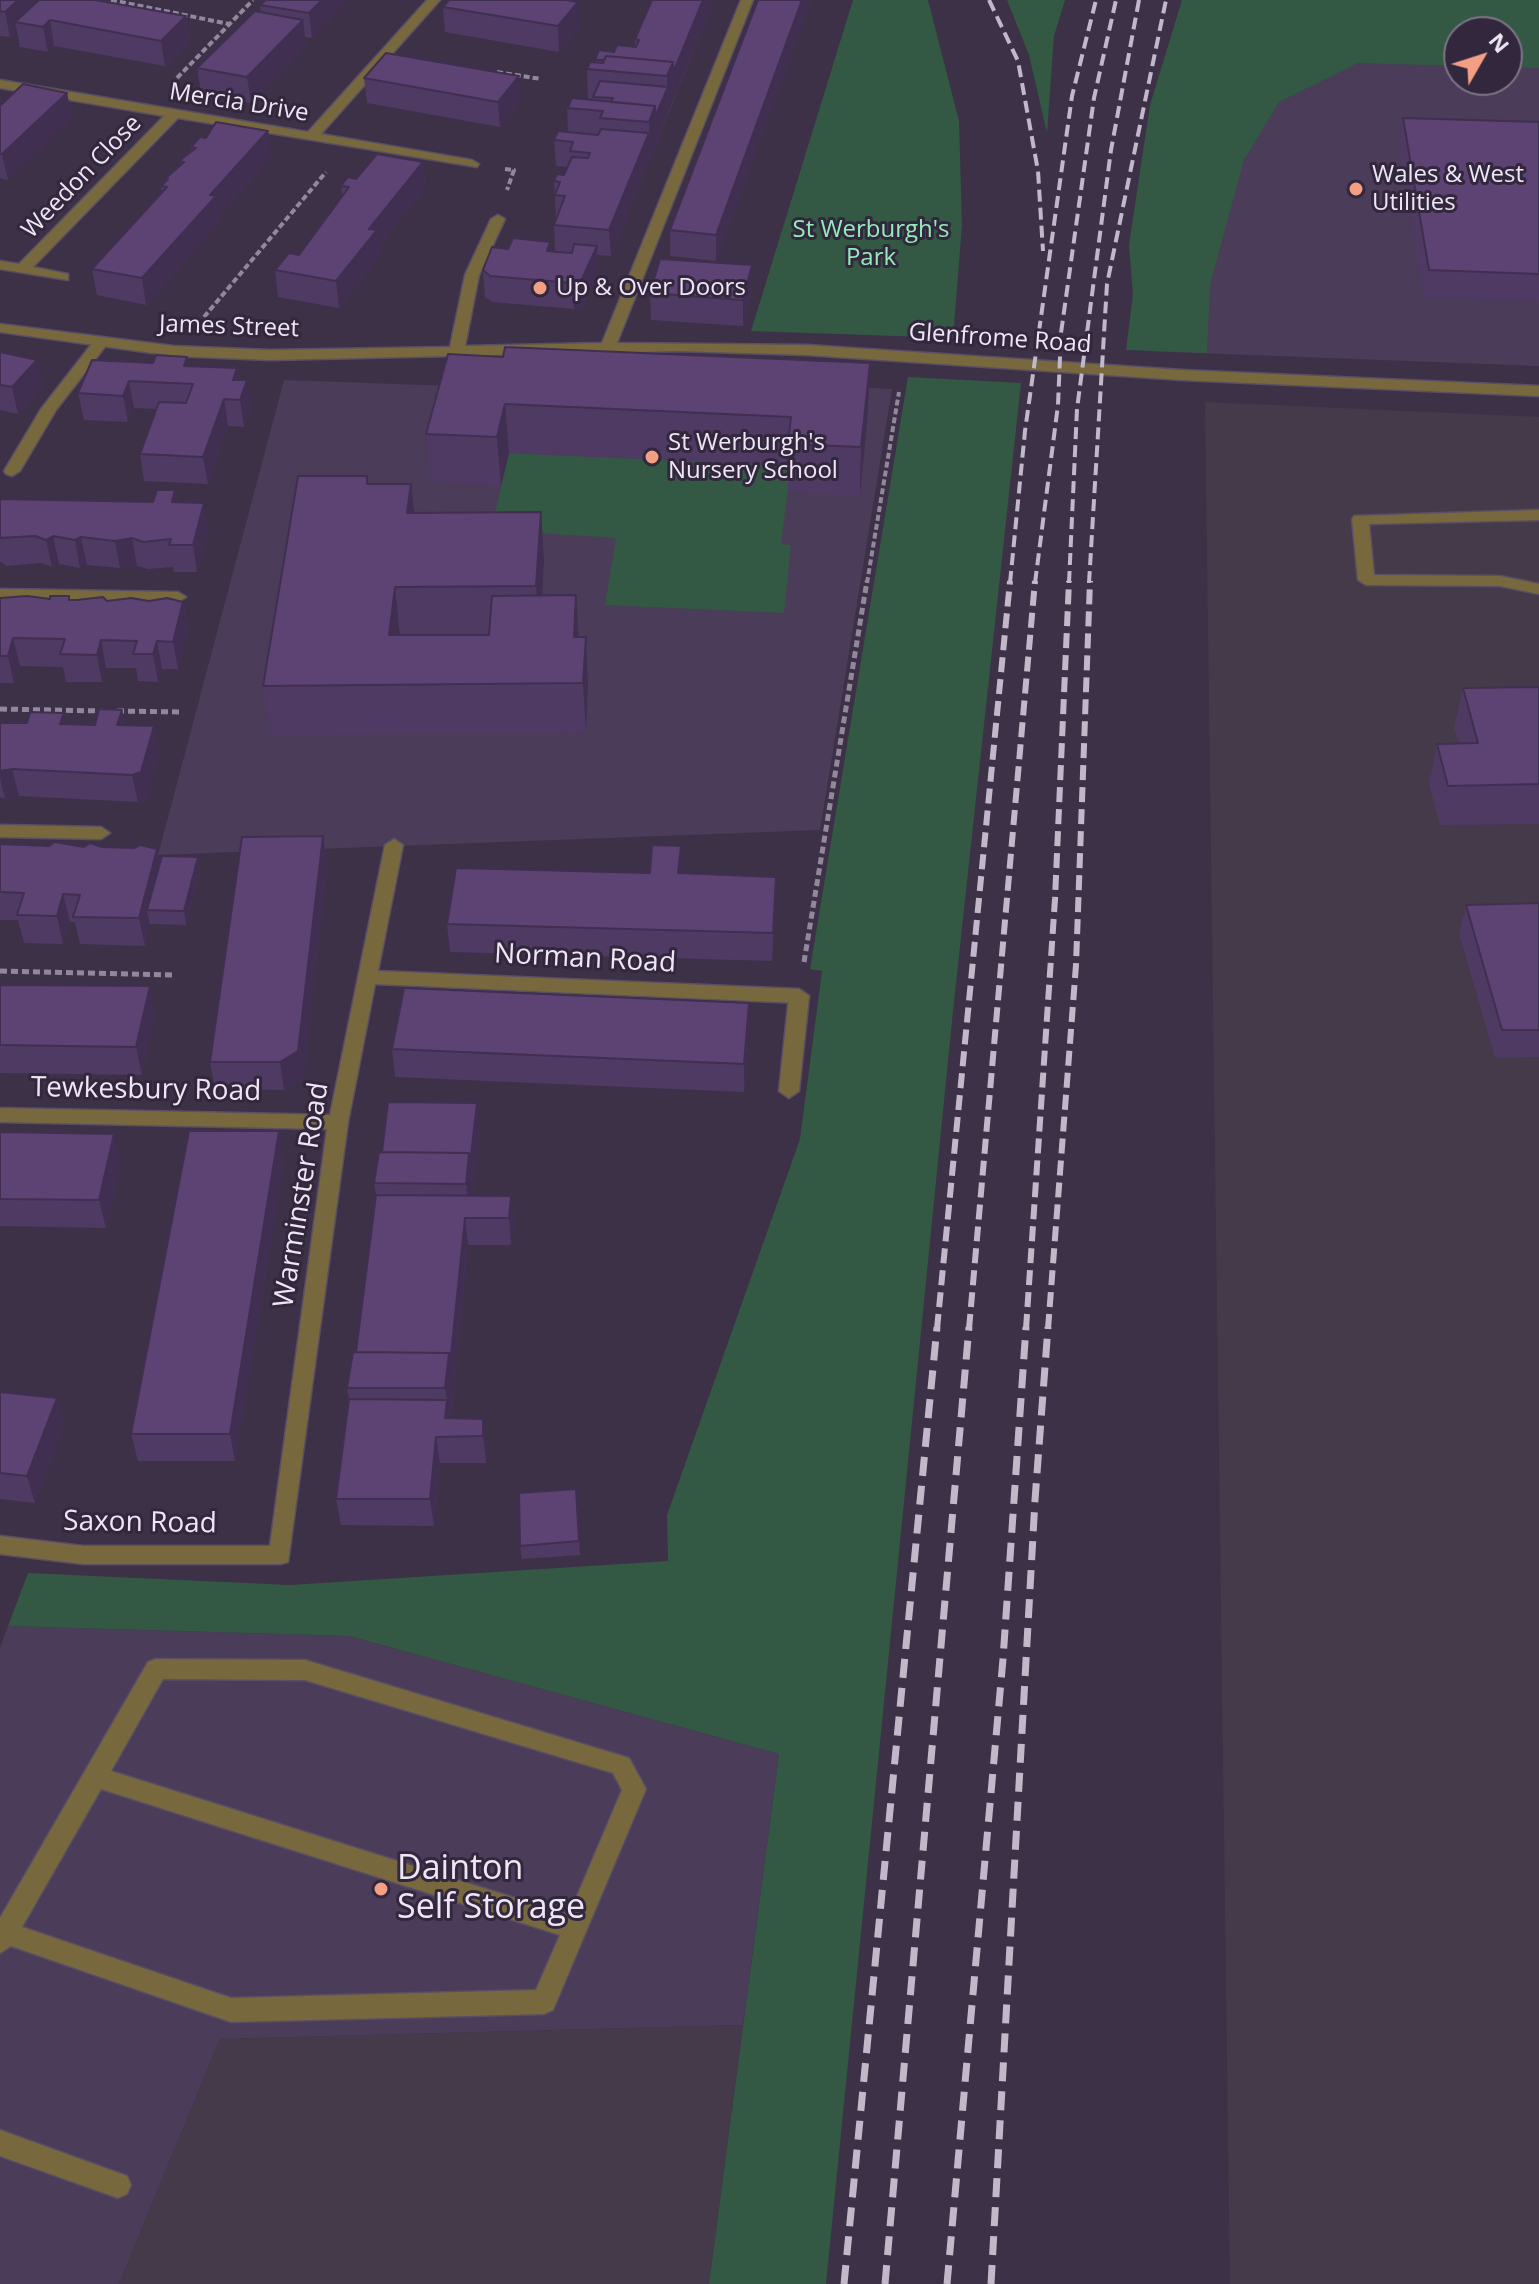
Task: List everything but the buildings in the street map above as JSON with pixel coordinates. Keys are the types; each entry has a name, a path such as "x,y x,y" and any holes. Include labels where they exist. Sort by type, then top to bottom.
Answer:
{"street":[{"path":"311,137 434,0"},
{"path":"609,345 747,0"},
{"name":"Mercia Drive","path":"0,84 472,164"},
{"name":"Weedon Close","path":"23,269 173,115"},
{"path":"457,350 472,275 498,219"},
{"name":"Weedon Close","path":"0,265 63,277"},
{"name":"James Street","path":"0,328 99,344 174,351 270,355 457,350"},
{"path":"12,471 49,409 99,344"},
{"name":"Glenfrome Road","path":"457,350 609,345 807,350 1182,375 1539,391"},
{"path":"1539,515 1360,519 1366,580 1500,581 1539,589"},
{"path":"0,594 178,597"},
{"path":"0,831 101,833"},
{"name":"Warminster Road","path":"280,1555 338,1122 394,845"},
{"name":"Norman Road","path":"369,977 799,996"},
{"path":"789,1091 799,996"},
{"name":"Tewkesbury Road","path":"0,1115 338,1122"},
{"name":"Saxon Road","path":"0,1545 83,1555 280,1555"},
{"path":"156,1669 305,1670 621,1765 634,1789 575,1928 544,2002 231,2010 2,1938 156,1669"},
{"path":"95,1777 575,1928"},
{"path":"0,2143 118,2185"}],"path":[{"path":"111,0 230,24"},
{"path":"145,110 253,0"},
{"path":"494,72 541,79"},
{"path":"174,351 350,144"},
{"path":"799,996 900,387"},
{"path":"0,709 181,712"},
{"path":"0,971 173,975"}],"shaded area":[{"name":"Wales & West Utilities","path":"1221,0 1443,16 1443,96 1523,96 1523,22 1539,23 1539,366 1144,351 1147,299"},
{"path":"623,376 892,389 820,830 158,855 284,380 481,387"},
{"path":"1205,402 1539,417 1539,2284 1230,2284"},
{"name":"Dainton Self Storage","path":"8,1626 349,1636 779,1754 743,2025 220,2039 119,2284 0,2284 0,1648"},
{"path":"743,2025 709,2284 119,2284 220,2039"}],"green space":[{"name":"St Werburgh's Park","path":"853,0 928,0 959,121 962,225 953,338 751,331"},
{"path":"1007,0 1065,0 1054,36 1047,133 1029,55"},
{"path":"1182,0 1539,0 1539,68 1523,68 1523,16 1443,16 1443,66 1358,63 1279,102 1244,160 1210,285 1207,353 1126,350 1133,294 1129,245 1150,105"},
{"path":"908,377 1021,383 953,1011 826,2284 709,2284 779,1754 349,1636 8,1626 28,1573 290,1585 668,1561 667,1515 800,1139 822,971 810,969"},
{"path":"509,453 791,466 781,544 791,545 784,613 605,605 616,538 491,530"}],"railway":[{"path":"989,0 1018,61 1038,171 1043,251"},
{"path":"1010,583 1025,431 1072,96 1096,0"},
{"path":"1035,583 1058,405 1061,333 1094,98 1116,0"},
{"path":"1069,583 1077,409 1111,150 1139,0"},
{"path":"1089,583 1107,284 1166,0"},
{"path":"937,1329 1010,581"},
{"path":"969,1329 1035,581"},
{"path":"1026,1329 1055,899 1069,581"},
{"path":"1048,1329 1076,965 1090,581"},
{"path":"844,2284 937,1327"},
{"path":"885,2284 969,1327"},
{"path":"947,2284 1003,1659 1026,1327"},
{"path":"991,2284 1035,1500 1048,1327"}],"place":[{"name":"Wales & West Utilities","path":"1356,189"},
{"name":"Up & Over Doors","path":"540,288"},
{"name":"St Werburgh's Nursery School","path":"652,457"},
{"name":"Dainton Self Storage","path":"381,1889"}]}
